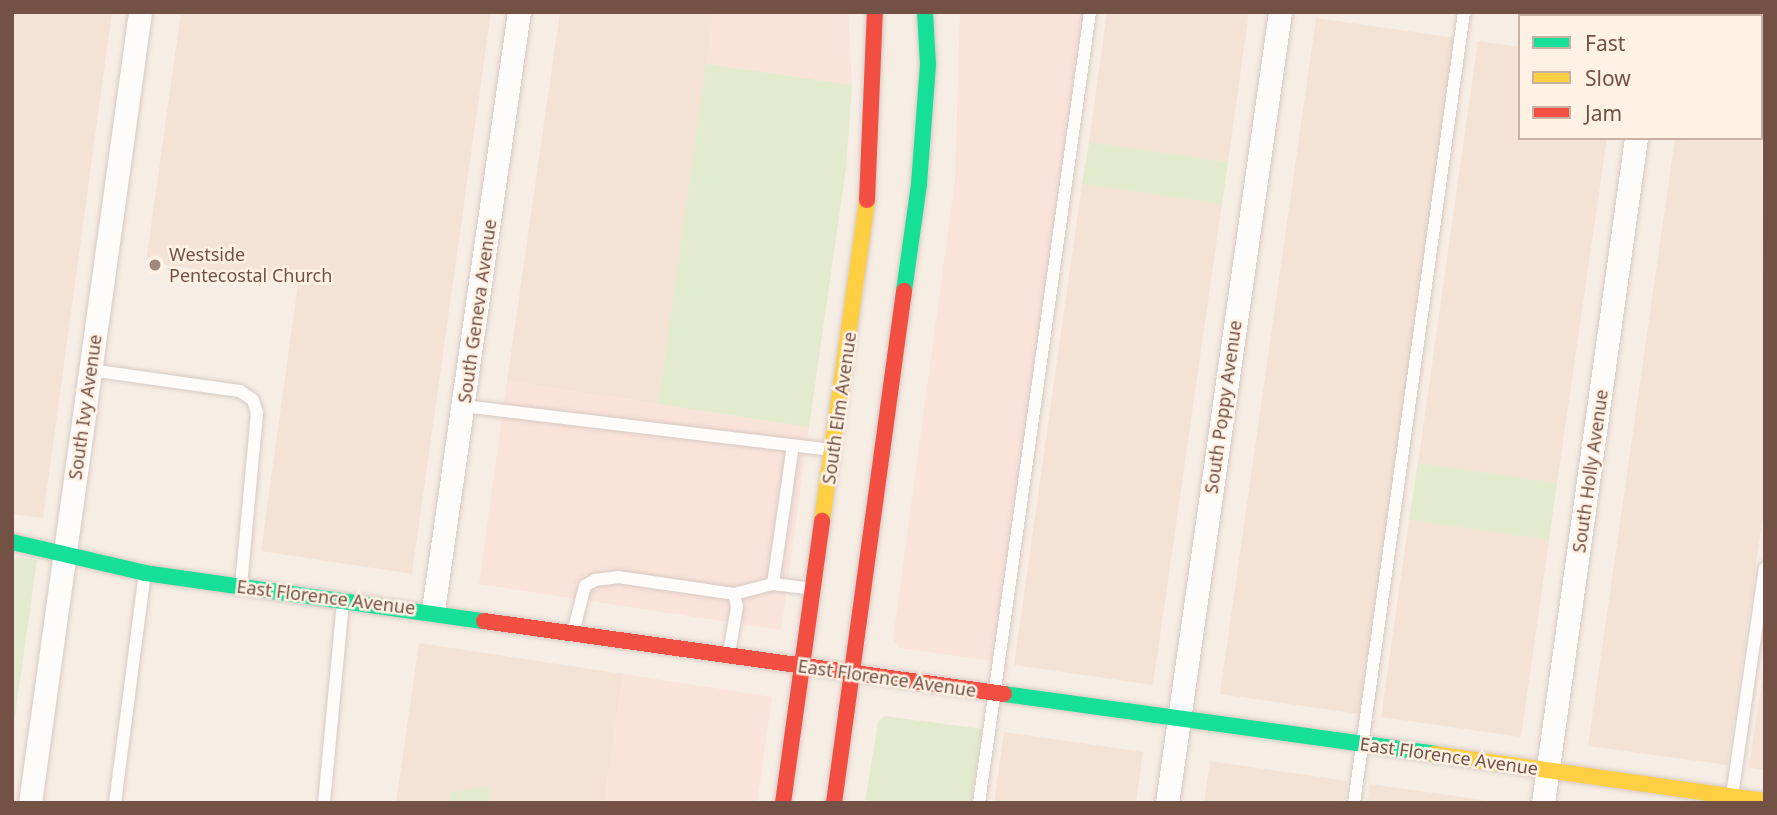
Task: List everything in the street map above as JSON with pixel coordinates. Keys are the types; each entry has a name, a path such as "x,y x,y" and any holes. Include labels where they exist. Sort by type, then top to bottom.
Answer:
{"street":[{"name":"South Ivy Avenue","path":"30,803 140,12"},
{"name":"South Geneva Avenue","path":"433,610 519,12"},
{"name":"South Elm Avenue","path":"783,803 872,172 875,12"},
{"path":"834,803 919,184 928,64 925,12"},
{"name":"South Poppy Avenue","path":"1167,803 1280,12"},
{"name":"South Holly Avenue","path":"1543,803 1636,140"},
{"name":"East Florence Avenue","path":"12,542 145,573 343,601 433,610 573,634 1548,770 1731,799 1765,801"}],"lane":[{"path":"979,803 1090,12"},
{"path":"1354,803 1464,12"},
{"path":"90,370 240,391 253,400 257,413 241,587"},
{"path":"464,406 834,450"},
{"path":"772,584 793,445"},
{"path":"1731,799 1765,568"},
{"path":"115,803 145,573"},
{"path":"573,634 585,586 595,580 618,577 734,594 772,584 815,589"},
{"path":"729,656 734,594"},
{"path":"324,803 343,601"}],"shaded area":[{"path":"12,12 112,12 43,518 12,514"},
{"path":"181,12 491,12 412,574 261,551 298,284 146,262"},
{"path":"560,12 714,12 658,404 507,381"},
{"path":"713,12 848,12 852,85 706,64"},
{"path":"960,12 1084,12 992,661 900,648 893,639 955,180"},
{"path":"1107,12 1249,12 1228,162 1089,142"},
{"path":"1316,18 1456,38 1359,714 1220,694"},
{"path":"1478,41 1518,47 1518,140 1607,140 1557,483 1418,463"},
{"path":"1675,140 1762,140 1765,502 1727,765 1588,746"},
{"path":"1082,184 1222,204 1153,685 1014,665"},
{"path":"507,381 809,427 781,630 479,584"},
{"path":"1409,520 1549,540 1521,737 1381,717"},
{"path":"419,643 623,674 604,803 396,803"},
{"path":"1765,660 1765,770 1749,768"},
{"path":"623,674 772,697 757,803 604,803"},
{"path":"1004,732 1143,752 1136,803 994,803"},
{"path":"1210,761 1348,781 1344,803 1204,803"},
{"path":"1370,784 1505,803 1367,803"}],"green space":[{"path":"706,64 852,85 846,168 809,427 658,404"},
{"path":"1089,142 1228,162 1222,204 1082,184"},
{"path":"1418,463 1557,483 1549,540 1409,520"},
{"path":"12,557 37,560 12,737"},
{"path":"884,716 982,729 971,803 865,803 878,722"},
{"path":"489,786 491,803 449,803 451,792"}],"traffic: fast":[{"path":"904,291 919,184 928,64 925,12"},
{"path":"12,542 145,573 484,621"},
{"path":"1004,694 1434,754"}],"traffic: slow":[{"path":"822,521 867,200"},
{"path":"1434,754 1765,801"}],"traffic: jam":[{"path":"867,200 875,12"},
{"path":"834,803 904,291"},
{"path":"783,803 822,521"},
{"path":"484,621 1004,694"}],"place":[{"name":"Westside Pentecostal Church","path":"155,265"}]}
